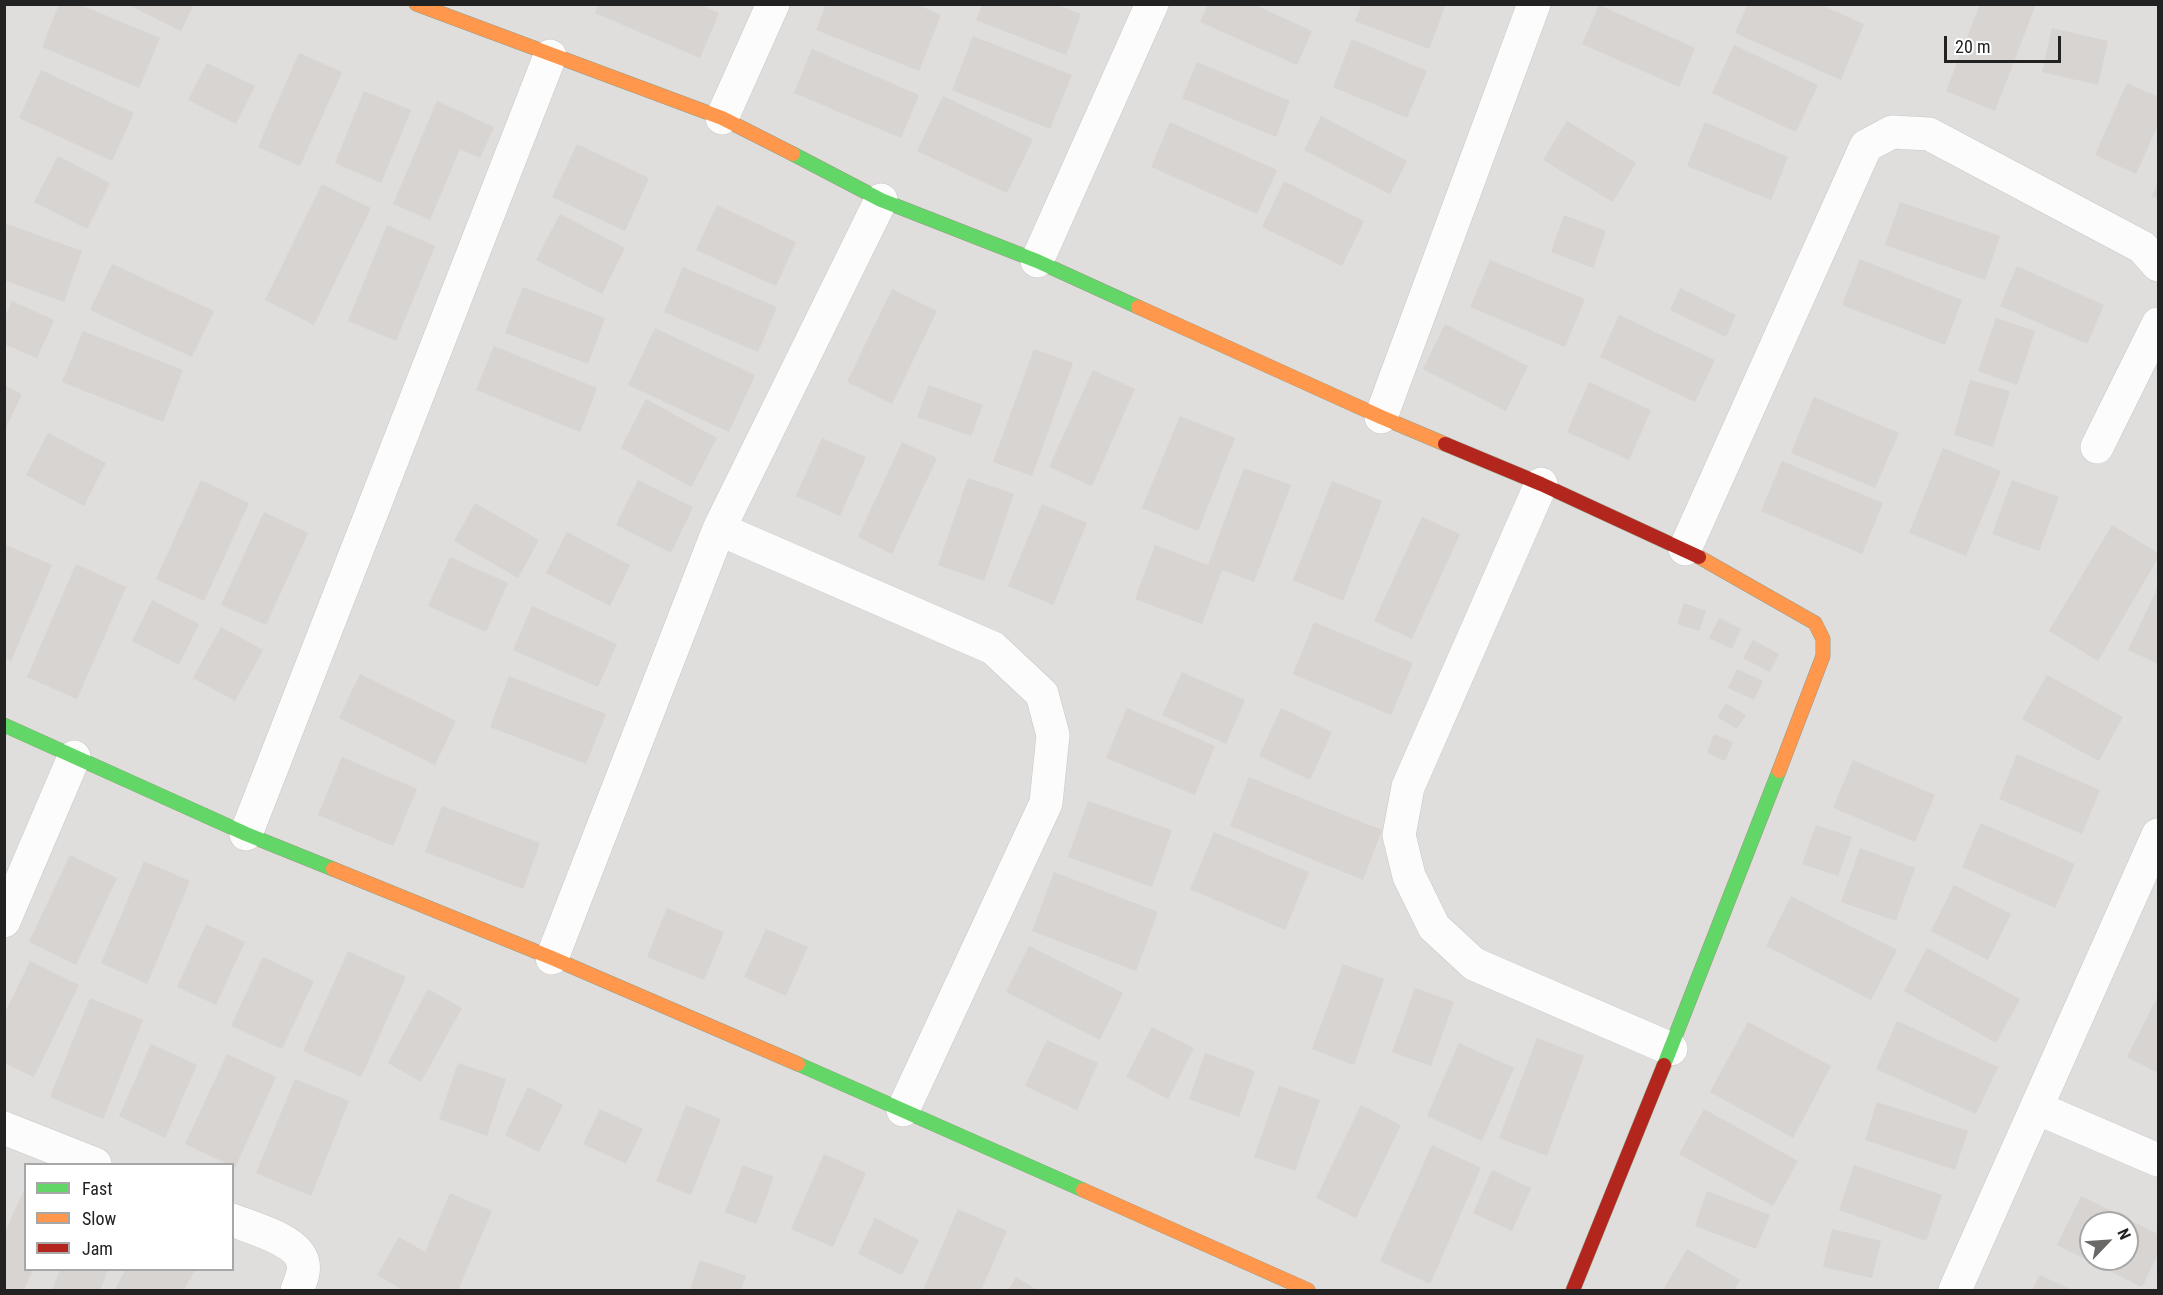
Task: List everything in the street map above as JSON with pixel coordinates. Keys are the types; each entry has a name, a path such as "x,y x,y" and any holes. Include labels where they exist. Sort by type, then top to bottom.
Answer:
{"street":[{"path":"416,4 550,56 722,118 881,200 1036,261 1381,417 1540,484 1685,549 1815,623 1822,639 1823,656 1671,1049 1573,1290"},
{"path":"722,118 773,4"},
{"path":"1036,261 1152,4"},
{"path":"1381,417 1534,4"},
{"path":"246,834 550,56"},
{"path":"1685,549 1866,146 1892,132 1929,134 2142,248 2158,265"},
{"path":"552,958 719,529 881,200"},
{"path":"2097,447 2158,324"},
{"path":"1540,484 1408,787 1399,835 1406,866 1434,927 1474,964 1671,1049"},
{"path":"719,529 993,648 1042,694 1053,735 1046,804 903,1110"},
{"path":"4,725 246,834 552,958 903,1110 1262,1281 1308,1290"},
{"path":"4,921 74,757"},
{"path":"1955,1290 2158,835"},
{"path":"2037,1108 2158,1160"},
{"path":"4,1128 92,1163"},
{"path":"234,1221 293,1245 303,1261 303,1275 297,1290"}],"shaded area":[{"path":"5,5 2158,5 2158,1290 5,1290"}],"building":[{"path":"59,4 78,4 160,38 139,88 42,47"},
{"path":"127,4 194,4 181,31"},
{"path":"598,4 699,4 719,13 700,58 595,13"},
{"path":"826,4 916,4 941,15 919,71 816,30"},
{"path":"1208,4 1253,4 1312,31 1297,65 1200,22"},
{"path":"1362,4 1446,4 1429,49 1355,21"},
{"path":"1748,4 1819,4 1864,24 1841,80 1735,33"},
{"path":"1980,4 2036,4 1995,111 1946,91"},
{"path":"982,5 1057,5 1081,14 1066,55 976,20"},
{"path":"1599,5 1695,48 1679,87 1582,44"},
{"path":"2052,28 2108,41 2098,85 2042,72"},
{"path":"973,36 1072,75 1050,129 952,90"},
{"path":"1352,39 1427,71 1407,118 1333,87"},
{"path":"1734,45 1818,85 1796,132 1712,93"},
{"path":"812,49 919,95 901,138 794,93"},
{"path":"299,53 342,72 300,166 258,147"},
{"path":"1197,62 1290,101 1276,137 1182,98"},
{"path":"207,63 255,86 236,124 188,100"},
{"path":"41,70 134,113 112,161 19,118"},
{"path":"2127,83 2158,97 2158,125 2136,174 2095,155"},
{"path":"364,91 411,110 381,183 335,163"},
{"path":"943,96 1033,139 1007,193 917,151"},
{"path":"437,101 494,127 480,158 460,149 430,220 393,204"},
{"path":"1321,116 1407,161 1390,194 1304,150"},
{"path":"1567,121 1636,163 1613,202 1543,160"},
{"path":"1170,122 1277,170 1257,214 1151,167"},
{"path":"1705,122 1788,157 1771,200 1687,166"},
{"path":"577,144 649,178 625,231 552,197"},
{"path":"58,156 110,183 87,229 34,202"},
{"path":"1284,181 1364,221 1342,266 1262,227"},
{"path":"2158,182 2158,200 2152,196"},
{"path":"322,184 371,208 314,325 265,300"},
{"path":"1900,202 2000,236 1985,280 1885,245"},
{"path":"717,205 796,242 776,286 696,250"},
{"path":"560,214 625,248 602,294 536,260"},
{"path":"1564,215 1606,231 1593,268 1551,252"},
{"path":"4,223 82,251 64,302 4,280"},
{"path":"387,225 435,246 396,341 348,321"},
{"path":"1860,259 1962,300 1945,345 1842,305"},
{"path":"1490,260 1585,299 1565,347 1470,307"},
{"path":"112,264 214,311 192,357 90,310"},
{"path":"2017,266 2104,305 2087,344 2000,306"},
{"path":"683,267 777,307 758,352 664,312"},
{"path":"523,287 605,318 588,364 505,333"},
{"path":"1680,288 1736,315 1726,337 1670,310"},
{"path":"892,289 937,311 892,404 847,382"},
{"path":"12,301 54,320 37,358 4,344 4,318"},
{"path":"1619,315 1715,360 1695,402 1600,357"},
{"path":"1996,318 2035,331 2017,385 1978,371"},
{"path":"1445,324 1528,366 1506,411 1423,369"},
{"path":"655,328 755,375 729,432 628,385"},
{"path":"83,331 183,370 163,422 62,382"},
{"path":"494,346 597,388 580,432 476,390"},
{"path":"1034,349 1073,363 1032,476 993,462"},
{"path":"1093,370 1135,389 1092,486 1049,467"},
{"path":"1970,380 2010,391 1993,447 1954,435"},
{"path":"1589,382 1651,410 1629,460 1567,432"},
{"path":"4,385 22,394 4,432"},
{"path":"929,385 983,405 971,436 917,417"},
{"path":"1814,397 1899,433 1875,488 1791,453"},
{"path":"646,399 717,438 691,487 621,448"},
{"path":"1180,416 1235,438 1198,531 1142,508"},
{"path":"48,433 106,463 84,506 26,475"},
{"path":"822,438 866,457 840,516 796,496"},
{"path":"902,442 937,458 892,554 858,537"},
{"path":"1943,448 2001,471 1966,556 1909,533"},
{"path":"1782,461 1883,503 1862,554 1761,511"},
{"path":"1244,468 1291,485 1254,582 1222,570 1202,624 1135,599 1155,545 1208,565"},
{"path":"968,478 1014,494 984,581 938,565"},
{"path":"201,480 249,503 204,601 156,579"},
{"path":"638,480 693,507 671,553 616,525"},
{"path":"2012,480 2059,497 2039,551 1992,534"},
{"path":"1332,481 1382,501 1343,601 1293,580"},
{"path":"475,503 539,540 518,578 454,541"},
{"path":"1042,504 1087,523 1053,605 1008,586"},
{"path":"264,512 308,533 266,625 221,605"},
{"path":"1422,517 1460,534 1412,639 1374,621"},
{"path":"2112,525 2158,553 2158,558 2098,661 2049,631"},
{"path":"567,532 630,565 610,606 546,573"},
{"path":"4,544 52,565 11,661 4,658"},
{"path":"450,557 508,583 486,632 428,606"},
{"path":"76,564 126,587 77,699 27,677"},
{"path":"2158,587 2158,664 2128,650"},
{"path":"152,600 199,624 179,665 132,641"},
{"path":"1684,603 1706,611 1699,631 1677,624"},
{"path":"532,606 617,644 598,687 513,650"},
{"path":"1719,618 1741,629 1732,649 1709,638"},
{"path":"1314,622 1413,663 1391,715 1293,674"},
{"path":"221,627 263,650 235,701 193,678"},
{"path":"1753,640 1779,654 1770,672 1743,658"},
{"path":"1737,669 1763,681 1754,700 1728,688"},
{"path":"1182,672 1245,700 1226,744 1162,715"},
{"path":"360,674 456,721 435,765 339,718"},
{"path":"2047,675 2123,717 2099,761 2022,719"},
{"path":"509,676 606,714 586,764 490,727"},
{"path":"1726,703 1746,715 1737,729 1717,717"},
{"path":"1127,708 1215,746 1195,795 1106,758"},
{"path":"1281,708 1332,732 1310,780 1259,756"},
{"path":"1714,734 1733,742 1725,761 1707,753"},
{"path":"2017,754 2100,790 2082,834 1999,799"},
{"path":"342,757 417,789 393,846 318,815"},
{"path":"1853,760 1935,795 1915,842 1833,808"},
{"path":"1249,777 1382,830 1363,880 1230,826"},
{"path":"1088,801 1172,830 1152,887 1068,857"},
{"path":"442,806 540,843 523,889 425,852"},
{"path":"1981,823 2075,864 2055,908 1962,867"},
{"path":"1816,825 1852,837 1838,876 1802,864"},
{"path":"1214,832 1309,872 1285,930 1190,889"},
{"path":"1860,848 1915,868 1896,921 1841,902"},
{"path":"70,855 117,878 76,965 29,942"},
{"path":"144,861 190,881 147,984 101,963"},
{"path":"1054,872 1158,912 1136,971 1032,931"},
{"path":"1954,885 2011,914 1988,960 1931,931"},
{"path":"1791,896 1897,950 1871,1000 1766,946"},
{"path":"667,908 724,932 704,980 647,957"},
{"path":"206,924 245,942 216,1005 177,987"},
{"path":"766,929 808,947 786,996 744,977"},
{"path":"1029,946 1123,993 1100,1040 1006,992"},
{"path":"1927,948 2020,999 1996,1043 1904,991"},
{"path":"348,951 406,977 361,1077 303,1051"},
{"path":"263,957 314,981 282,1049 231,1026"},
{"path":"30,961 79,985 34,1077 4,1063 4,1015"},
{"path":"1343,964 1384,979 1354,1065 1312,1049"},
{"path":"1415,988 1454,1002 1431,1066 1392,1052"},
{"path":"428,989 462,1008 421,1082 388,1063"},
{"path":"2158,996 2158,1073 2127,1057"},
{"path":"90,998 143,1020 103,1119 50,1097"},
{"path":"1897,1021 1998,1067 1976,1114 1876,1069"},
{"path":"1748,1022 1831,1066 1793,1138 1710,1092"},
{"path":"1152,1027 1194,1048 1168,1099 1126,1077"},
{"path":"1537,1038 1584,1056 1547,1156 1499,1138"},
{"path":"1047,1040 1098,1063 1077,1110 1025,1086"},
{"path":"1459,1043 1514,1068 1482,1141 1427,1116"},
{"path":"151,1044 197,1065 165,1138 119,1116"},
{"path":"1205,1053 1255,1071 1239,1117 1189,1099"},
{"path":"227,1054 276,1077 235,1168 234,1163 226,1163 185,1144"},
{"path":"458,1063 506,1079 487,1136 439,1119"},
{"path":"295,1079 349,1101 311,1196 256,1173"},
{"path":"1279,1086 1320,1100 1295,1171 1254,1157"},
{"path":"528,1087 563,1105 539,1152 505,1135"},
{"path":"1877,1102 1968,1131 1955,1170 1865,1140"},
{"path":"686,1105 721,1119 691,1195 656,1181"},
{"path":"1361,1105 1401,1125 1356,1218 1316,1198"},
{"path":"600,1109 643,1129 626,1164 583,1144"},
{"path":"1704,1109 1798,1161 1773,1206 1679,1154"},
{"path":"1432,1145 1481,1168 1430,1284 1380,1261"},
{"path":"824,1154 866,1173 833,1247 791,1229"},
{"path":"743,1165 774,1177 756,1224 725,1212"},
{"path":"1854,1165 1942,1195 1926,1241 1839,1210"},
{"path":"1492,1170 1531,1188 1512,1231 1473,1213"},
{"path":"24,1190 24,1271 33,1271 24,1290 4,1290 4,1234"},
{"path":"1707,1191 1770,1215 1756,1249 1695,1226"},
{"path":"450,1193 492,1211 458,1290 403,1290 377,1275 399,1237 425,1252"},
{"path":"2081,1196 2111,1211 2079,1211 2079,1256 2057,1245"},
{"path":"958,1209 1007,1231 981,1290 924,1288"},
{"path":"875,1218 919,1240 902,1275 858,1254"},
{"path":"2139,1225 2158,1234 2158,1254 2142,1287 2110,1271 2139,1271"},
{"path":"1832,1229 1881,1241 1872,1278 1823,1267"},
{"path":"1687,1249 1740,1280 1734,1290 1663,1290"},
{"path":"700,1260 746,1276 741,1290 690,1290"},
{"path":"60,1271 108,1271 100,1290 52,1290"},
{"path":"124,1271 194,1271 184,1290 115,1290"},
{"path":"2040,1275 2072,1290 2032,1290"},
{"path":"1016,1277 1037,1290 1008,1290"}],"traffic: fast":[{"path":"793,154 881,200 1037,261 1138,307"},
{"path":"4,725 246,834 333,869"},
{"path":"1664,1065 1779,771"},
{"path":"798,1064 1083,1190"}],"traffic: slow":[{"path":"416,4 722,118 793,154"},
{"path":"1138,307 1445,444"},
{"path":"1699,557 1815,623 1823,639 1823,656 1779,771"},
{"path":"333,869 552,958 798,1064"},
{"path":"1083,1190 1308,1290"}],"traffic: jam":[{"path":"1445,444 1541,484 1699,557"},
{"path":"1573,1290 1664,1065"}]}
